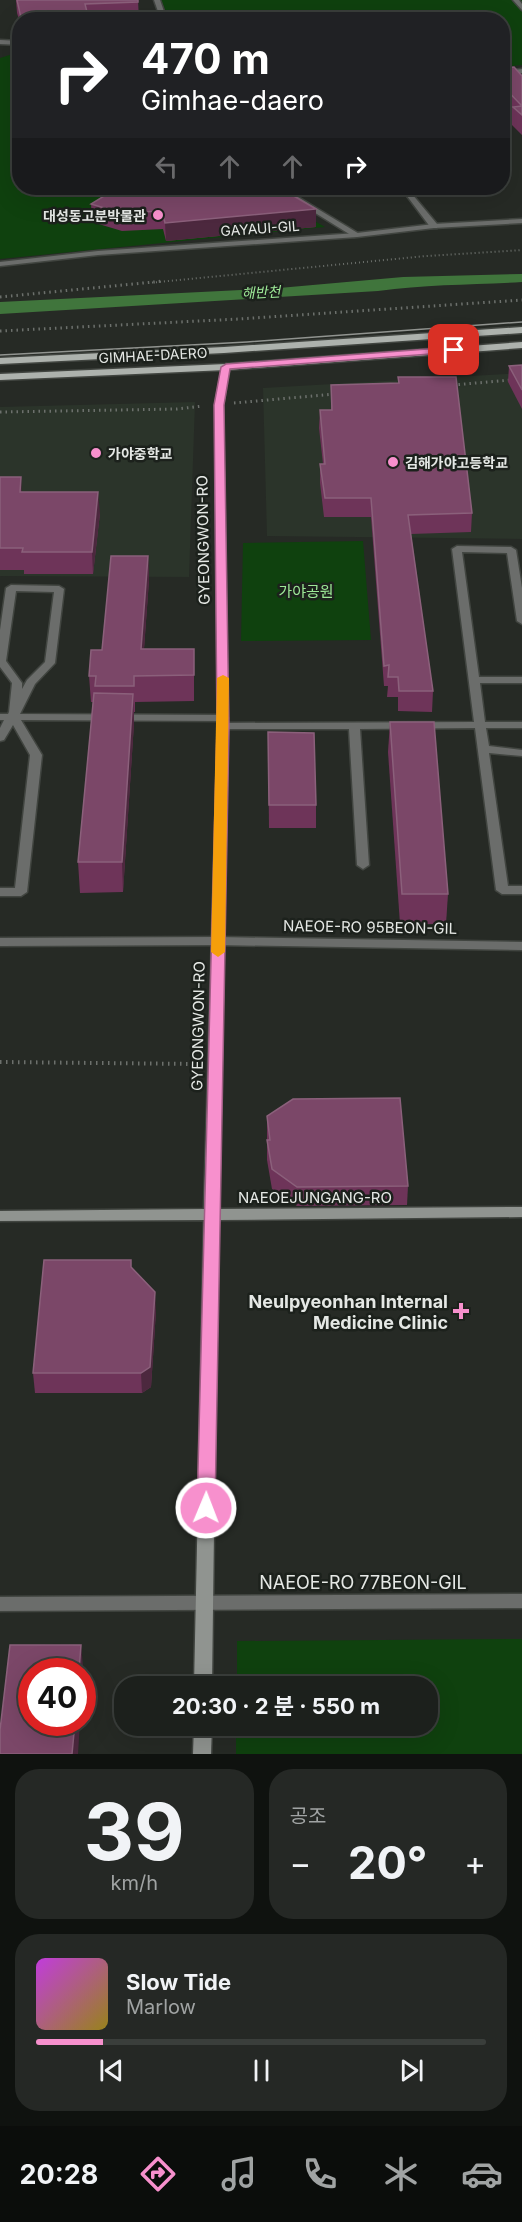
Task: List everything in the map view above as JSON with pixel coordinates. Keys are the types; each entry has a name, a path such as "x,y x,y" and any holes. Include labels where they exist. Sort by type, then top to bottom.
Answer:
{"main road":[{"name":"GIMHAE-DAERO","path":"0,361 224,350 522,330"},
{"name":"GIMHAE-DAERO","path":"0,377 226,367 522,345"}],"street":[{"path":"516,0 522,8"},
{"path":"290,195 357,236"},
{"path":"410,195 434,226"},
{"name":"GAYAUI-GIL","path":"0,264 98,253 357,236 434,226 522,221"},
{"name":"GYEONGWON-RO","path":"203,1676 214,1064 223,722 219,405 226,367"},
{"path":"522,621 511,550 457,549 502,890 522,890"},
{"path":"0,738 14,717 32,681 50,663 59,589 11,588 1,661 17,683 14,717 36,755 21,892 0,892"},
{"path":"474,680 522,680"},
{"path":"0,717 354,725 522,725"},
{"path":"354,725 363,865"},
{"path":"484,749 522,753"},
{"name":"NAEOE-RO 95BEON-GIL","path":"0,942 218,941 522,946"},
{"name":"NAEOEJUNGANG-RO","path":"0,1216 522,1212"},
{"name":"NAEOE-RO 77BEON-GIL","path":"0,1604 522,1601"},
{"path":"202,1754 203,1736"}],"path":[{"path":"0,297 426,256 522,250"},
{"path":"0,331 239,319 522,300"},
{"path":"453,385 522,379"},
{"path":"0,412 177,409 337,394"},
{"path":"0,1062 214,1064"}],"shaded area":[{"name":"김해가야고등학교","path":"522,373 522,539 267,536 263,388"},
{"name":"가야중학교","path":"195,402 189,577 0,576 0,407"}],"green space":[{"path":"161,0 522,0 522,65 510,66 510,12 166,12"},
{"path":"12,54 12,195 270,195 325,227 0,259 0,58"},
{"name":"가야공원","path":"363,541 371,640 241,641 243,543"},
{"path":"522,1639 522,1754 236,1754 236,1736 438,1736 438,1676 237,1676 237,1641"}],"water":[{"name":"해반천","path":"522,274 522,282 0,314 0,302 279,288 403,277"}],"building":[{"path":"17,0 138,0 138,2 85,4 87,12 20,12"},
{"path":"510,67 514,67 522,76 522,106 510,93"},
{"path":"522,106 522,115 513,107"},
{"path":"106,195 292,195 316,209 165,223 162,211 121,213 91,204"},
{"path":"522,365 522,390 509,366"},
{"path":"398,377 456,377 472,513 408,515 433,691 399,691 398,677 388,677 389,665 384,666 371,498 325,498 320,464 325,464 320,410 332,410 331,385 399,383"},
{"path":"0,477 21,477 20,492 98,492 92,552 22,552 23,548 0,548"},
{"path":"111,556 148,556 141,649 194,649 194,675 134,676 134,686 95,686 96,676 89,676 91,650 102,650"},
{"path":"94,693 133,694 122,862 78,862"},
{"path":"390,722 434,722 448,894 402,894"},
{"path":"268,732 314,733 316,805 269,805"},
{"path":"400,1098 408,1186 297,1187 272,1169 267,1140 270,1140 267,1116 293,1099"},
{"path":"44,1260 131,1260 131,1267 155,1292 150,1367 141,1373 33,1373"},
{"path":"10,1645 81,1645 80,1658 18,1658 18,1736 74,1736 72,1754 0,1754 0,1730"}],"tram line":[{"path":"0,355 247,342 522,322"}],"slow traffic":[{"path":"218,952 223,678"}],"place":[{"name":"대성동고분박물관","path":"158,215"},
{"name":"가야중학교","path":"96,453"},
{"name":"김해가야고등학교","path":"393,462"},
{"name":"Neulpyeonhan Internal Medicine Clinic","path":"461,1311"}],"route":[{"path":"206,1508 223,726 219,405 226,367 454,350"}]}
